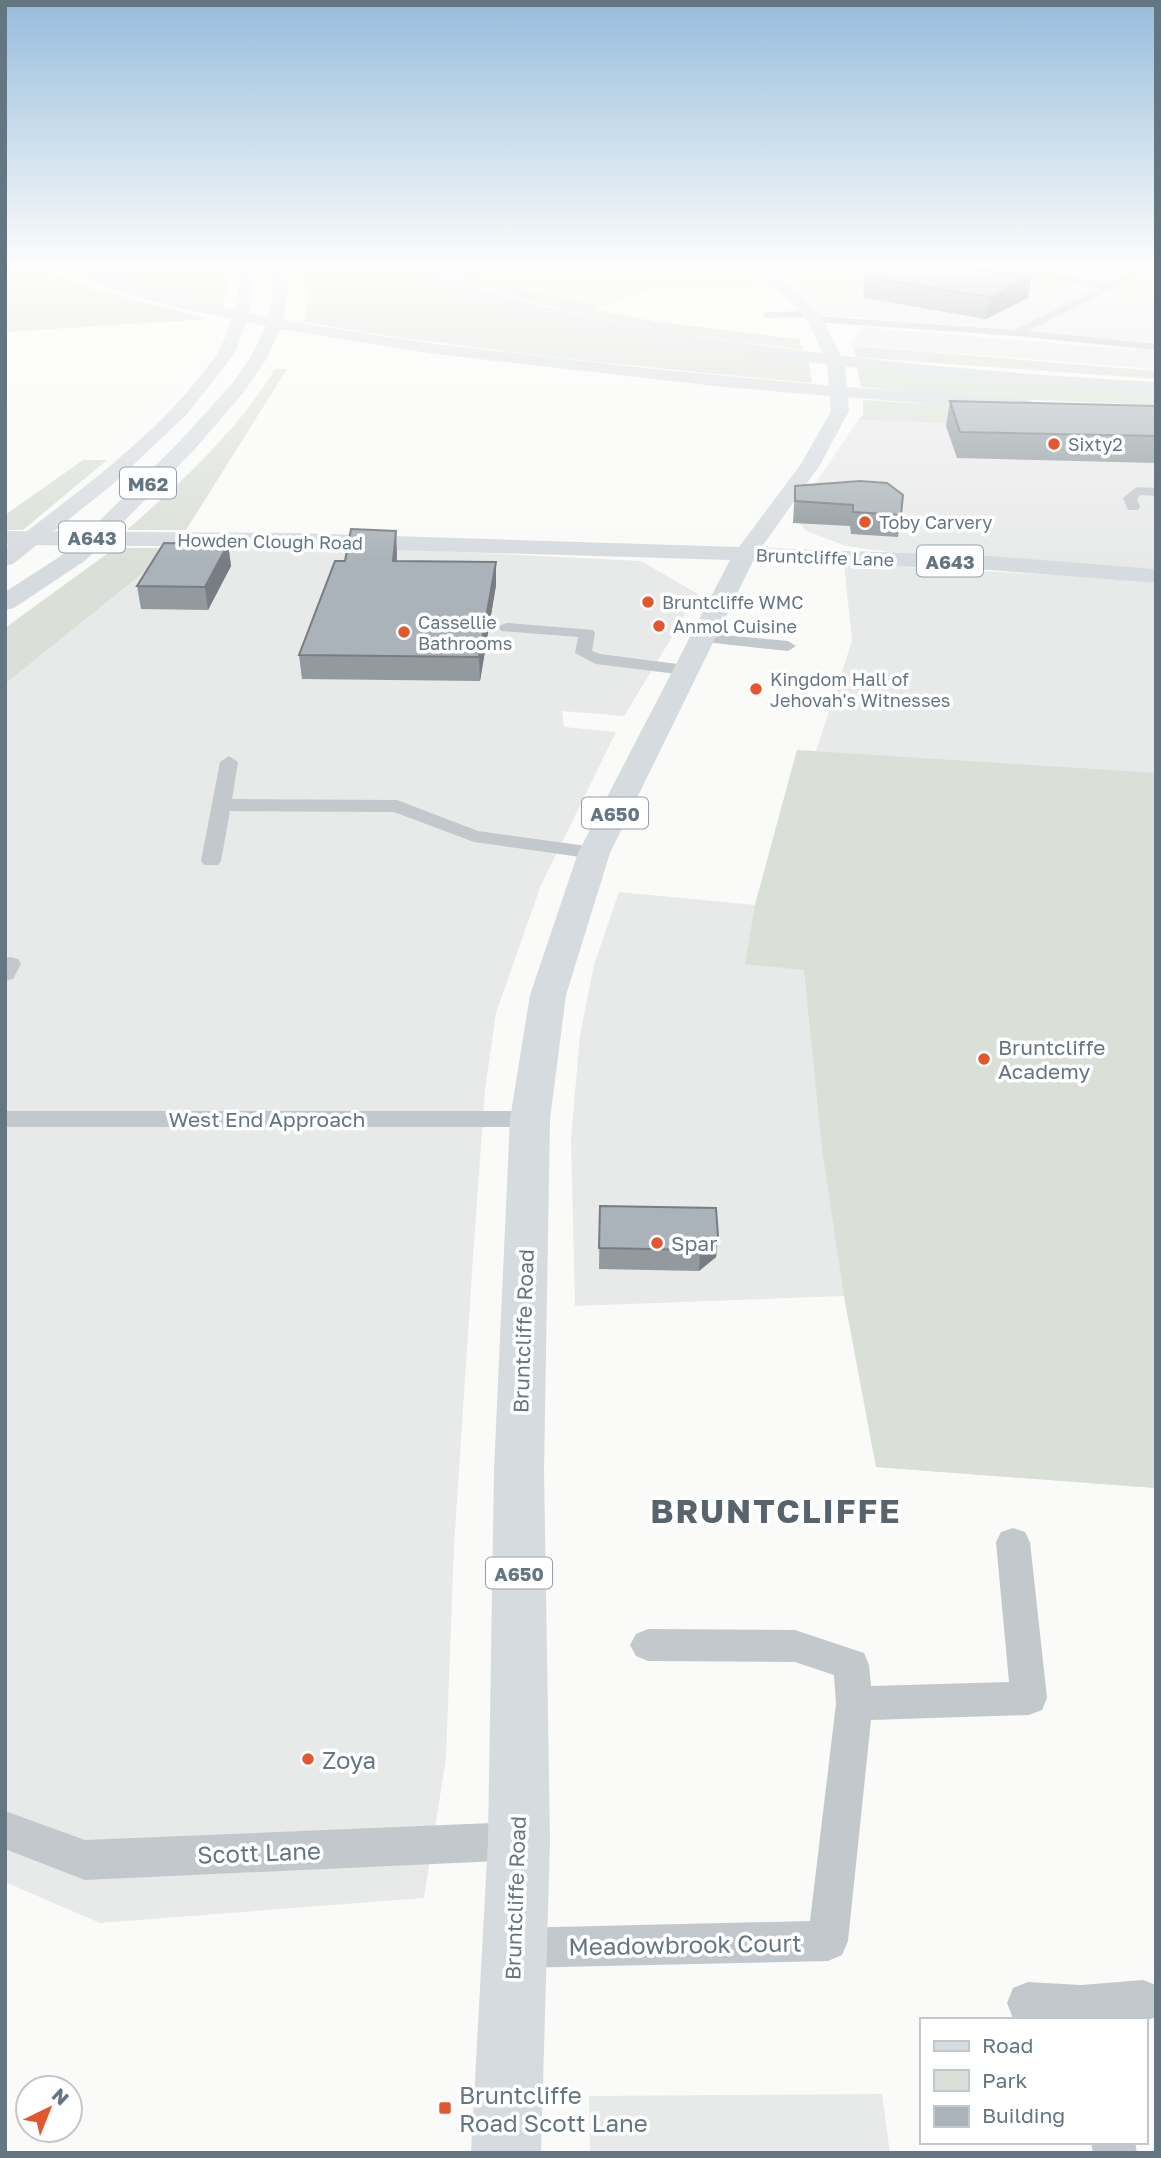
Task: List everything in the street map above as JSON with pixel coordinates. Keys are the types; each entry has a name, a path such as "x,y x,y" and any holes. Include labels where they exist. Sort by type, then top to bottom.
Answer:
{"main road":[{"name":"M62","path":"5,559 106,480 180,410 217,364"},
{"name":"M62","path":"5,603 70,562 221,410 252,364"},
{"path":"557,364 814,390 1051,406"},
{"name":"A650","path":"745,554 786,523 810,465 840,411 834,364"},
{"path":"862,364 1156,387"},
{"path":"786,523 824,545 885,559"},
{"name":"Howden Clough Road","path":"5,538 179,539 745,554"},
{"name":"Bruntcliffe Lane","path":"745,554 991,563 1156,576"},
{"name":"Bruntcliffe Road","path":"506,2153 519,1841 519,1456 530,1119 548,995 594,853 745,554"}],"street":[{"path":"1133,507 1130,498 1138,491 1156,492"},
{"path":"507,628 587,633 583,653 596,659 685,670"},
{"path":"702,638 788,646"},
{"path":"211,861 229,762"},
{"path":"221,805 397,806 474,836 594,853"},
{"name":"West End Approach","path":"5,1119 530,1119"},
{"path":"854,1704 1029,1698 1013,1542"},
{"name":"Meadowbrook Court","path":"514,1948 828,1941 854,1704 851,1665 795,1646 648,1645"},
{"name":"Scott Lane","path":"5,1830 85,1860 519,1841"},
{"path":"1028,2003 1083,2013 1143,2001"}],"shaded area":[{"path":"1089,364 1156,364 1156,369"},
{"path":"858,420 1156,430 1156,569 889,552 846,546 806,531 794,517"},
{"path":"174,548 400,549 641,561 698,594 624,716 562,711 564,727 616,732 541,885 496,1013 485,1090 473,1257 454,1546 446,1758 424,1898 100,1923 5,1882 5,684"},
{"name":"Bruntcliffe Academy","path":"844,564 1156,583 1156,1488 876,1467 844,1296 575,1306 571,1138 580,1035 594,965 619,892 755,905 797,750 816,751 852,641"},
{"path":"882,2094 890,2153 590,2153 589,2096"}],"green space":[{"path":"618,364 809,364 812,383"},
{"path":"947,364 1068,364 1156,371 1156,379"},
{"path":"857,367 1156,389 1156,405 986,398 861,387"},
{"path":"275,369 287,369 186,530 127,530 226,435"},
{"path":"863,400 1156,418 1156,430 858,420 863,415"},
{"path":"83,460 107,460 23,530 5,530 5,515"},
{"path":"115,548 174,548 5,684 5,628"},
{"name":"Bruntcliffe Academy","path":"797,750 1156,773 1156,1488 876,1467 844,1296 822,1148 804,970 745,964 755,905"}],"building":[{"path":"950,401 1156,406 1156,436 960,432"},
{"path":"860,481 887,483 903,495 901,515 853,512 853,505 795,501 795,486"},
{"name":"Cassellie Bathrooms","path":"351,529 396,531 393,561 496,562 479,657 299,655 335,561 345,561"},
{"path":"164,543 228,544 205,587 137,586"},
{"path":"600,1206 716,1208 718,1236 700,1250 599,1248"}],"place":[{"name":"Sixty2","path":"1054,444"},
{"name":"Toby Carvery","path":"865,522"},
{"name":"Bruntcliffe WMC","path":"648,602"},
{"name":"Anmol Cuisine","path":"659,626"},
{"name":"Cassellie Bathrooms","path":"404,632"},
{"name":"Kingdom Hall of Jehovah's Witnesses","path":"756,689"},
{"name":"Bruntcliffe Academy","path":"984,1059"},
{"name":"Spar","path":"657,1243"},
{"name":"Zoya","path":"308,1759"},
{"name":"Bruntcliffe Road Scott Lane","path":"445,2108"}],"district":[{"name":"BRUNTCLIFFE","path":"776,1510"}]}
